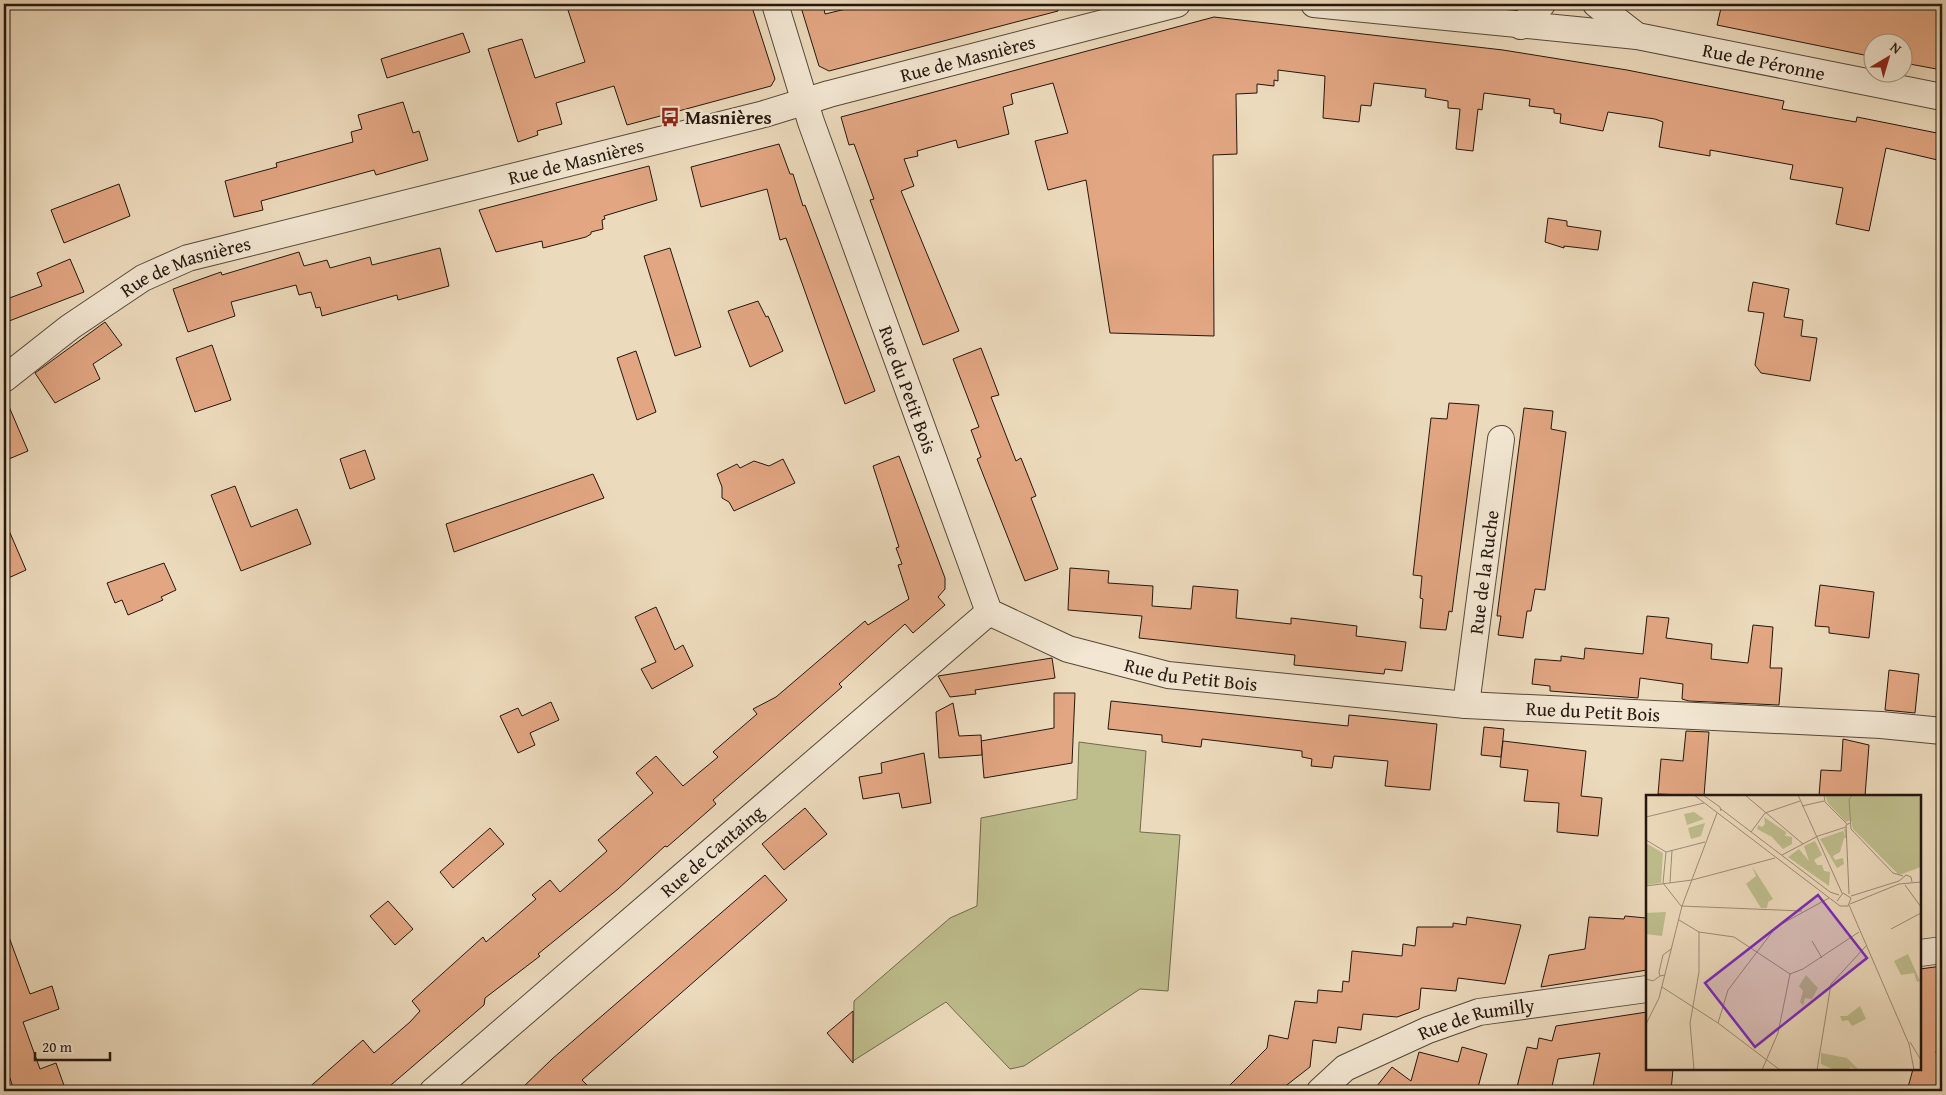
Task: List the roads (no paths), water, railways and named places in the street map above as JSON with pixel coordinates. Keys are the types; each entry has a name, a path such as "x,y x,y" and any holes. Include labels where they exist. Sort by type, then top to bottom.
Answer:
{"street":[{"name":"Rue du Petit Bois","path":"775,4 811,122 989,612 1068,649 1168,674 1466,705 1881,725 1942,731"},
{"name":"Rue de Masnières","path":"4,379 70,326 142,278 188,258 806,102 1177,4"},
{"path":"1314,4 1637,36"},
{"path":"1521,26 1542,4"},
{"name":"Rue de Péronne","path":"1596,4 1637,36 1942,97"},
{"name":"Rue de la Ruche","path":"1466,705 1500,439"},
{"name":"Rue de Cantaing","path":"433,1091 989,612"},
{"path":"1921,953 1942,950"},
{"name":"Rue de Rumilly","path":"1320,1091 1345,1068 1428,1030 1479,1012 1646,989"}],"place":[{"name":"Masnières","path":"670,117"}]}
